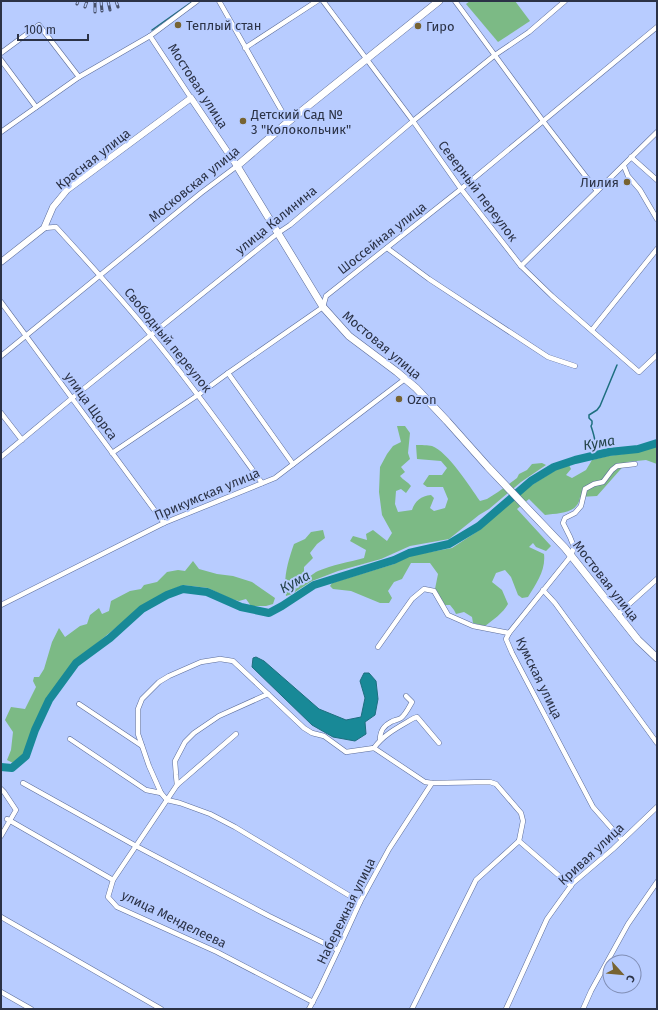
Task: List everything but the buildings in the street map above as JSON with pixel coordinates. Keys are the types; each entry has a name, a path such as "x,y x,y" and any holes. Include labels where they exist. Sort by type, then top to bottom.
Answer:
{"main road":[{"name":"Московская улица","path":"237,166 288,122 439,1"},
{"name":"Мостовая улица","path":"237,166 323,307 349,336 416,388 565,548 617,615 638,640 657,658"}],"street":[{"path":"1,132 79,76 150,36 197,1"},
{"path":"219,1 288,122"},
{"path":"245,48 317,1"},
{"name":"Северный переулок","path":"323,1 413,121 461,189 521,266 552,296 639,372 657,355"},
{"path":"455,1 596,191"},
{"name":"улица Калинина","path":"1,457 71,398 290,225 413,121 495,55 529,32 565,1"},
{"path":"1,53 39,25 79,76"},
{"name":"Шоссейная улица","path":"112,453 198,395 323,307 326,296 461,189 657,27"},
{"name":"Мостовая улица","path":"150,36 237,166"},
{"path":"1,60 36,107"},
{"name":"Красная улица","path":"1,262 44,228 53,207 67,190 191,98"},
{"path":"521,266 657,132"},
{"path":"631,157 657,180"},
{"name":"Московская улица","path":"1,356 201,193 237,166"},
{"path":"624,166 628,176 640,190 657,220"},
{"name":"Свободный переулок","path":"44,228 56,227 101,275 198,395 262,483"},
{"path":"388,248 429,279 548,357 575,366"},
{"path":"592,330 657,249"},
{"name":"улица Щорса","path":"1,302 164,523"},
{"path":"228,373 293,464"},
{"name":"Прикумская улица","path":"1,605 164,523 276,478 405,379"},
{"path":"1,413 22,440"},
{"path":"509,633 571,556 574,547 563,523 565,518 575,513 581,506 585,489 594,484 603,482 617,466 635,464"},
{"path":"617,615 657,579"},
{"name":"Кумская улица","path":"378,647 412,599 424,588 434,591 448,614 473,626 509,633 506,639 512,653 593,806 622,840"},
{"path":"543,590 555,603 657,743"},
{"path":"360,902 235,827 210,814 167,800 161,793 149,766 138,734 138,709 142,699 159,682 201,662 220,659 233,661 304,728 312,733 324,736 344,751 374,748 425,782 490,782 496,784 521,813 523,821 518,841 476,880 412,1009"},
{"path":"178,785 175,761 185,742 194,733 219,716 268,694"},
{"path":"380,740 380,732 384,727 390,722 400,719 405,714 412,702 406,696"},
{"path":"79,704 143,747"},
{"path":"374,748 380,740 388,734 417,717 440,743"},
{"path":"113,880 178,785 236,734"},
{"path":"70,739 146,790 161,793"},
{"path":"23,783 136,846 269,916 338,950"},
{"name":"Набережная улица","path":"309,1009 360,902 389,849 432,783"},
{"path":"1,789 16,810 3,826 1,836"},
{"name":"Кривая улица","path":"506,1009 547,919 573,883 613,849 657,807"},
{"name":"улица Менделеева","path":"9,820 113,880 108,897 117,907 217,952 313,1002"},
{"path":"518,841 571,886"},
{"path":"583,1009 591,991 628,924 657,882"},
{"path":"1,917 161,1009"},
{"path":"1,992 31,1009"}],"shaded area":[{"path":"470,1 515,1 530,21 498,42 466,4"},
{"path":"397,426 405,426 410,433 408,453 410,459 401,467 405,472 400,476 411,486 406,493 401,489 396,491 395,504 398,512 412,510 415,504 424,496 431,495 434,498 430,508 434,511 445,508 448,499 443,487 427,487 423,484 429,475 442,475 447,468 441,461 417,459 416,445 432,446 445,455 452,462 480,501 487,499 498,492 517,478 519,474 527,470 532,464 542,463 546,465 521,482 489,509 449,539 410,546 381,559 338,571 312,581 292,594 286,596 285,583 287,570 294,544 305,539 311,532 323,530 325,538 317,544 310,553 313,558 304,567 304,578 329,567 364,558 366,550 350,541 353,536 367,540 366,534 373,530 387,541 392,533 382,515 379,492 380,467 393,446 401,442"},
{"path":"657,445 657,464 646,460 627,462 597,496 580,497 576,507 572,510 545,515 529,499 517,509 551,546 546,551 536,547 533,543 529,547 544,554 544,560 540,577 528,597 522,598 518,595 511,577 505,570 496,573 492,582 502,590 508,604 501,613 485,626 473,623 472,617 464,612 456,614 450,605 445,605 435,589 438,574 430,563 411,563 402,579 394,582 388,591 392,598 389,603 380,603 351,591 333,589 330,586 332,583 394,564 409,556 452,548 481,529 527,488 564,465 569,465 571,469 566,475 572,478 586,470 592,460 608,456 639,452"},
{"path":"193,561 199,569 217,574 233,576 252,582 275,598 273,604 266,606 251,606 246,599 239,601 231,599 208,588 183,585 164,593 141,607 74,662 47,699 24,754 13,763 7,760 11,750 13,732 5,720 11,707 25,709 36,687 33,681 34,677 39,677 44,669 52,642 59,628 65,637 80,626 87,624 90,615 99,608 102,614 109,611 111,601 130,591 141,589 144,585 157,582 167,572 178,570 185,571"},
{"path":"256,657 264,661 319,709 346,720 361,717 365,698 360,681 364,673 369,673 376,681 378,699 375,715 365,722 366,734 355,741 333,737 312,725 252,667 253,658"}],"waterway":[{"path":"152,30 193,1"},
{"path":"595,456 595,441 591,426 592,421 589,418 589,415 600,406 617,365"},
{"name":"Кума","path":"1,767 12,768 26,756 35,730 49,700 76,663 110,638 142,609 167,595 183,589 207,592 241,607 269,613 314,585 394,560 409,553 449,544 479,526 531,481 554,467 575,460 609,452 638,449 657,443"}],"railway":[{"path":"85,7 87,1"},
{"path":"95,1 95,12"},
{"path":"101,1 102,11"},
{"path":"108,1 110,10"},
{"path":"116,1 118,7"}],"place":[{"name":"Теплый стан","path":"178,25"},
{"name":"Гиро","path":"418,26"},
{"name":"Детский Сад № 3 \"Колокольчик\"","path":"243,121"},
{"name":"Лилия","path":"627,182"},
{"name":"Ozon","path":"399,399"}]}
